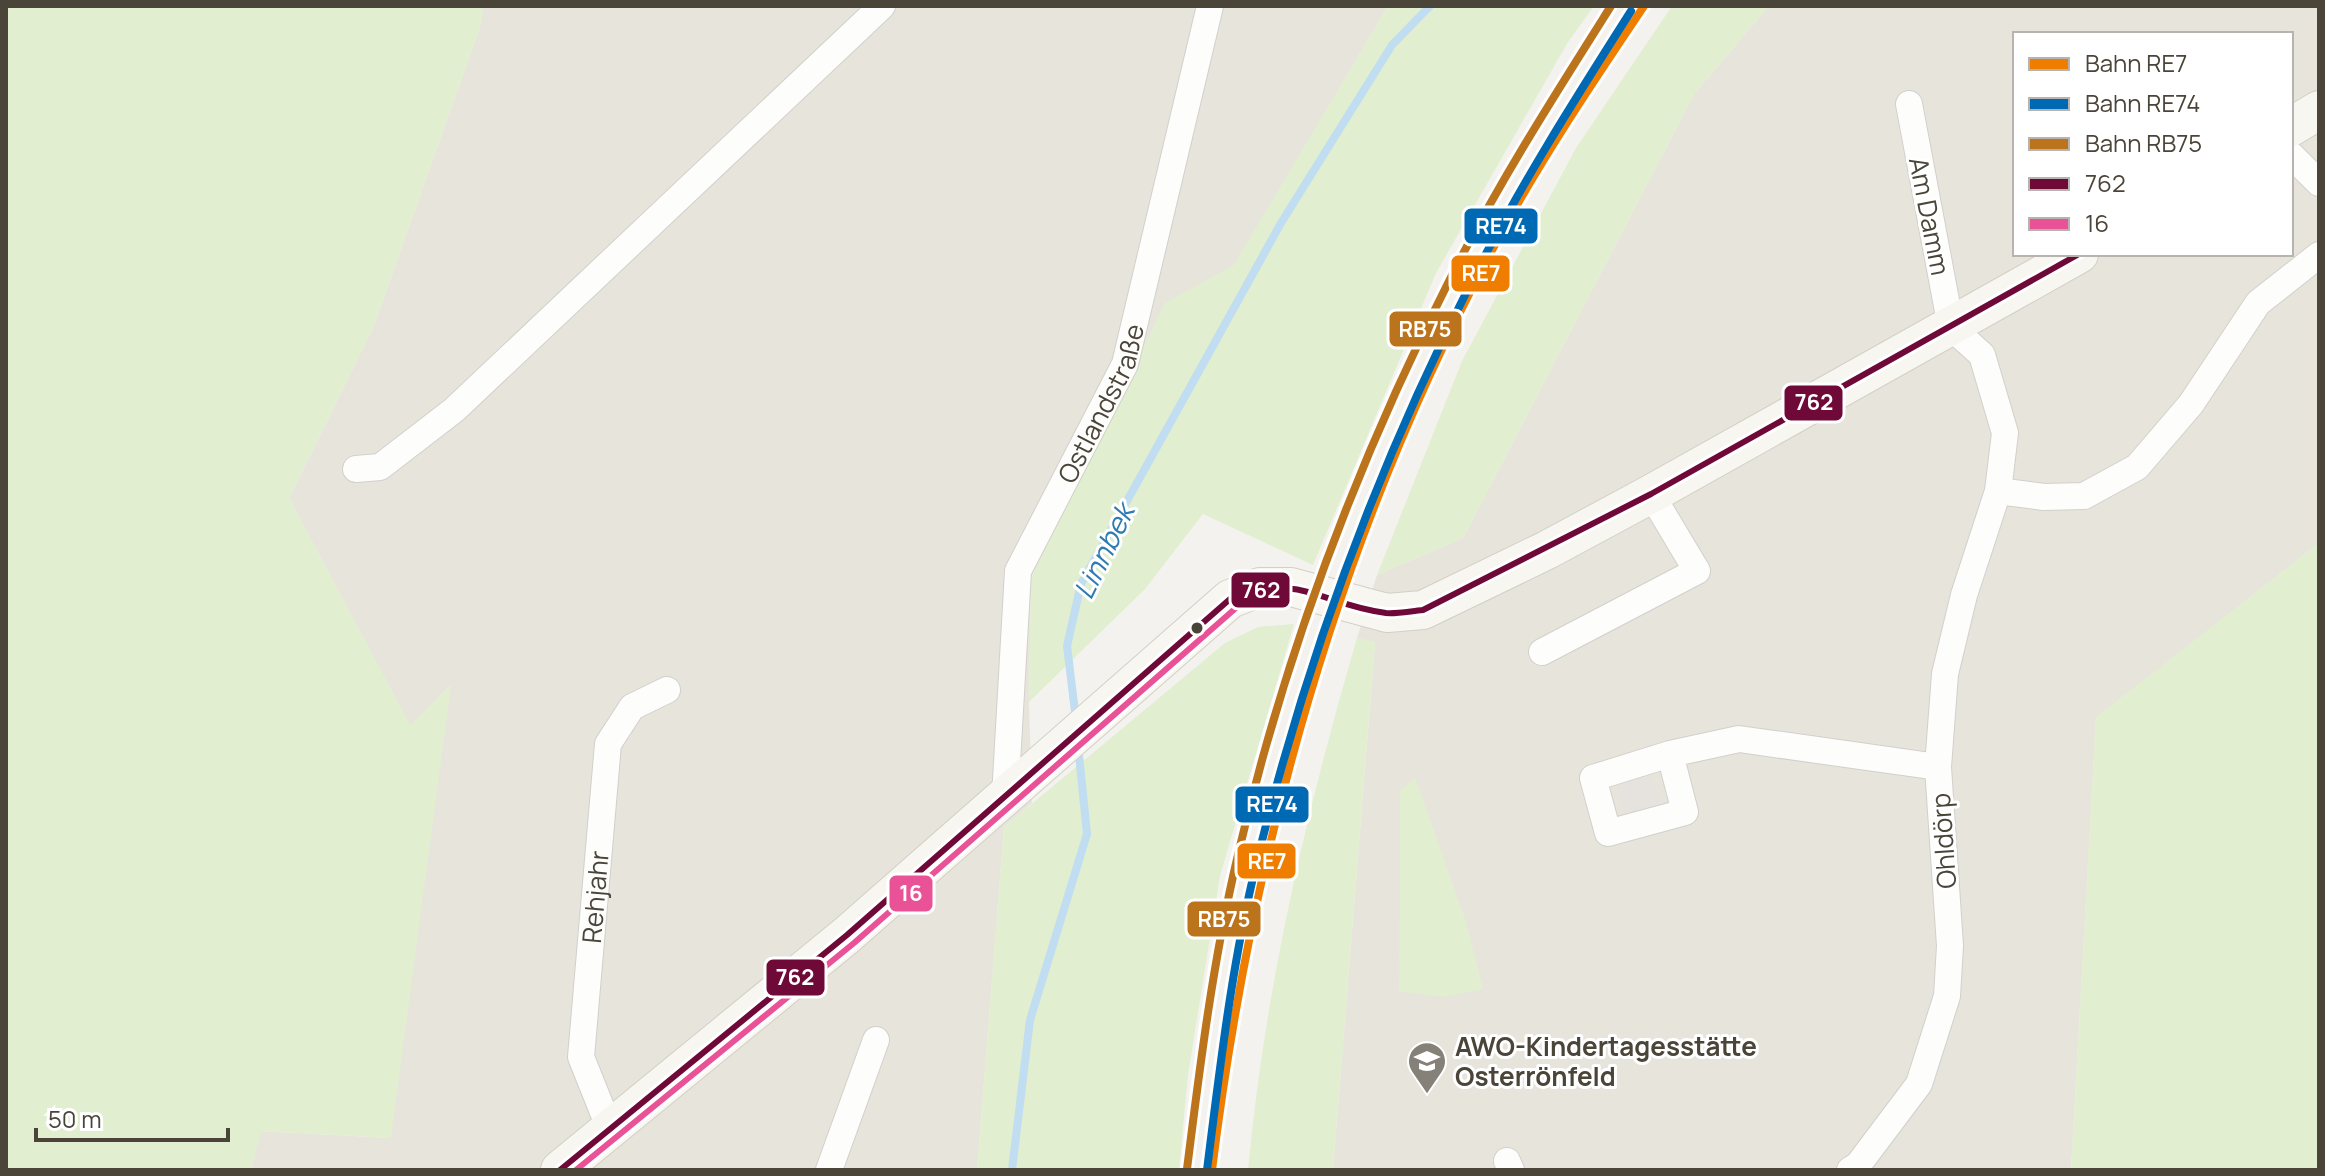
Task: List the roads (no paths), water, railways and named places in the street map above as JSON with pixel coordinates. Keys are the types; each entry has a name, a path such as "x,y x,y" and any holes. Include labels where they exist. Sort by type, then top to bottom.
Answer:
{"main road":[{"path":"2293,126 2319,110"},
{"path":"560,1170 847,935 1230,599 1260,587 1291,587 1387,613 1423,610 1547,550 1651,494 2075,256"}],"street":[{"path":"368,468 454,410 882,6"},
{"name":"Ostlandstraße","path":"1005,797 1018,571 1125,364 1210,6"},
{"name":"Am Damm","path":"1909,104 1951,327"},
{"path":"2293,157 2319,183"},
{"path":"1998,491 2044,497 2084,496 2137,467 2191,404 2258,303 2319,255"},
{"name":"Ohldörp","path":"1850,1170 1919,1084 1947,996 1950,946 1938,767 1945,674 1964,595 1998,491 2005,433 1982,355 1951,327"},
{"path":"1542,652 1697,571 1651,494"},
{"name":"Rehjahr","path":"609,1127 581,1057 608,744 632,707 667,690"},
{"path":"1670,754 1739,739 1938,767"},
{"path":"829,1170 876,1040"}],"waterway":[{"name":"Linnbek","path":"1076,720 1067,646 1081,584 1281,223 1392,45 1430,6"},
{"name":"Linnbek","path":"1012,1170 1030,1020 1087,834 1078,745"}],"rail line":[{"name":"RB75","path":"1187,1169 1202,1052 1228,897 1256,783 1301,632 1356,485 1419,341 1510,170 1611,6"},
{"name":"RE7","path":"1212,1170 1252,925 1312,686 1351,569 1395,454 1446,341 1503,230 1553,145 1644,6"},
{"name":"RE74","path":"1207,1170 1222,1054 1248,899 1298,711 1348,565 1406,421 1472,281 1528,177 1631,11"}],"place":[{"name":"AWO-Kindertagesstätte Osterrönfeld","path":"1427,1095"}]}
